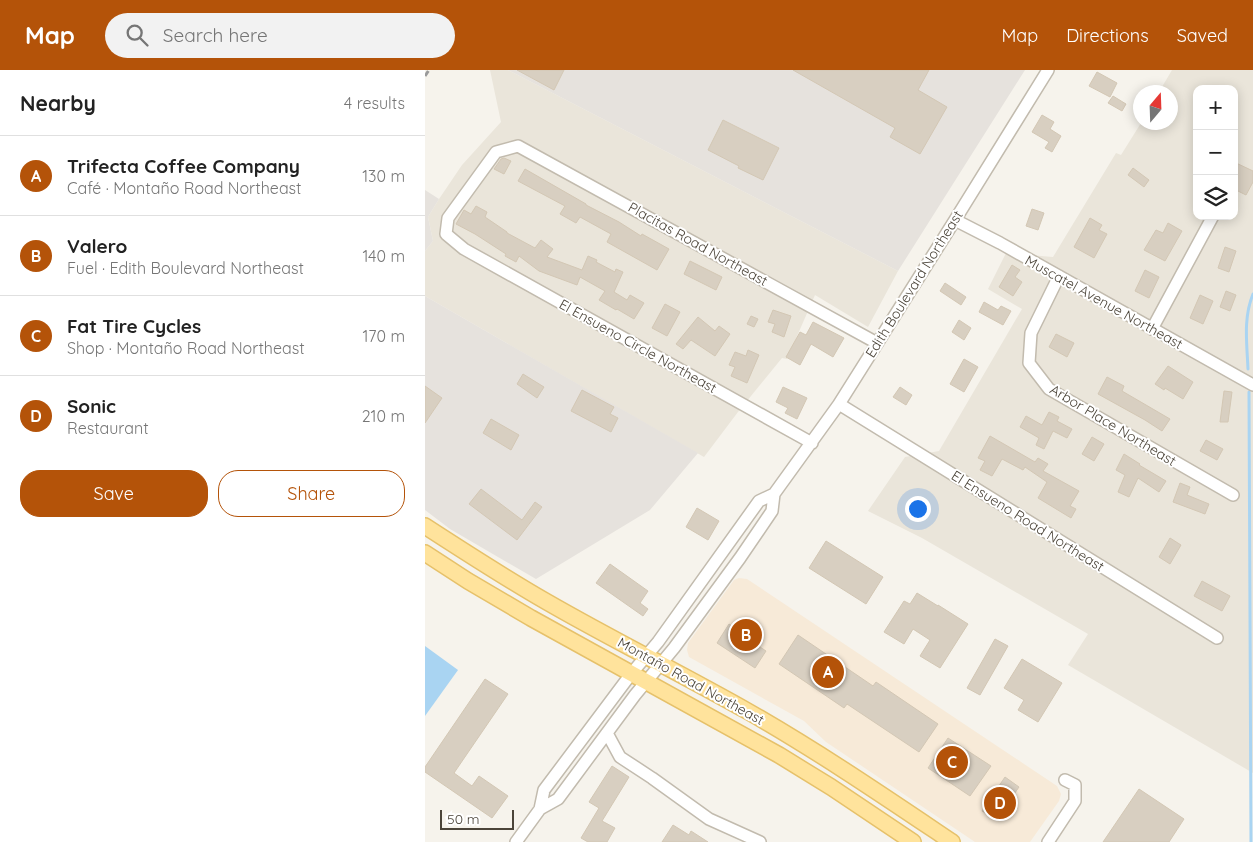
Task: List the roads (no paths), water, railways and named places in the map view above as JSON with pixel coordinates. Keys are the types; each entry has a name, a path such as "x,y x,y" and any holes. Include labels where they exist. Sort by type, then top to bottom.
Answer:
{"main road":[{"name":"Montaño Road Northeast","path":"425,526 526,590 816,751 952,842"},
{"name":"Montaño Road Northeast","path":"425,553 511,607 779,755 913,842"}],"street":[{"name":"Edith Boulevard Northeast","path":"540,810 544,790 631,674 658,642 759,501 774,494 839,404 1048,70"},
{"name":"El Ensueno Circle Northeast","path":"519,146 496,152 449,218 446,234 464,248 812,442"},
{"name":"Placitas Road Northeast","path":"519,146 877,343"},
{"name":"Muscatel Avenue Northeast","path":"955,220 1000,243 1253,385"},
{"path":"1153,329 1211,220"},
{"name":"Arbor Place Northeast","path":"1059,276 1031,333 1029,363 1049,389 1233,495"},
{"name":"El Ensueno Road Northeast","path":"839,404 1217,638"},
{"name":"Edith Boulevard Northeast","path":"516,842 540,810 558,799 645,681 715,593 772,511 774,494"},
{"path":"607,733 620,757 709,819 760,842"},
{"path":"1048,842 1075,801 1075,785 1065,780"}],"water":[{"path":"425,646 458,670 425,716"}],"waterway":[{"path":"1248,369 1247,322 1253,294"},
{"path":"1249,392 1251,842"}],"railway":[{"path":"425,76 429,70"}],"place":[{"name":"Valero","path":"746,635"},
{"name":"Trifecta Coffee Company","path":"828,672"},
{"name":"Fat Tire Cycles","path":"952,762"},
{"name":"Sonic","path":"1000,803"}]}
